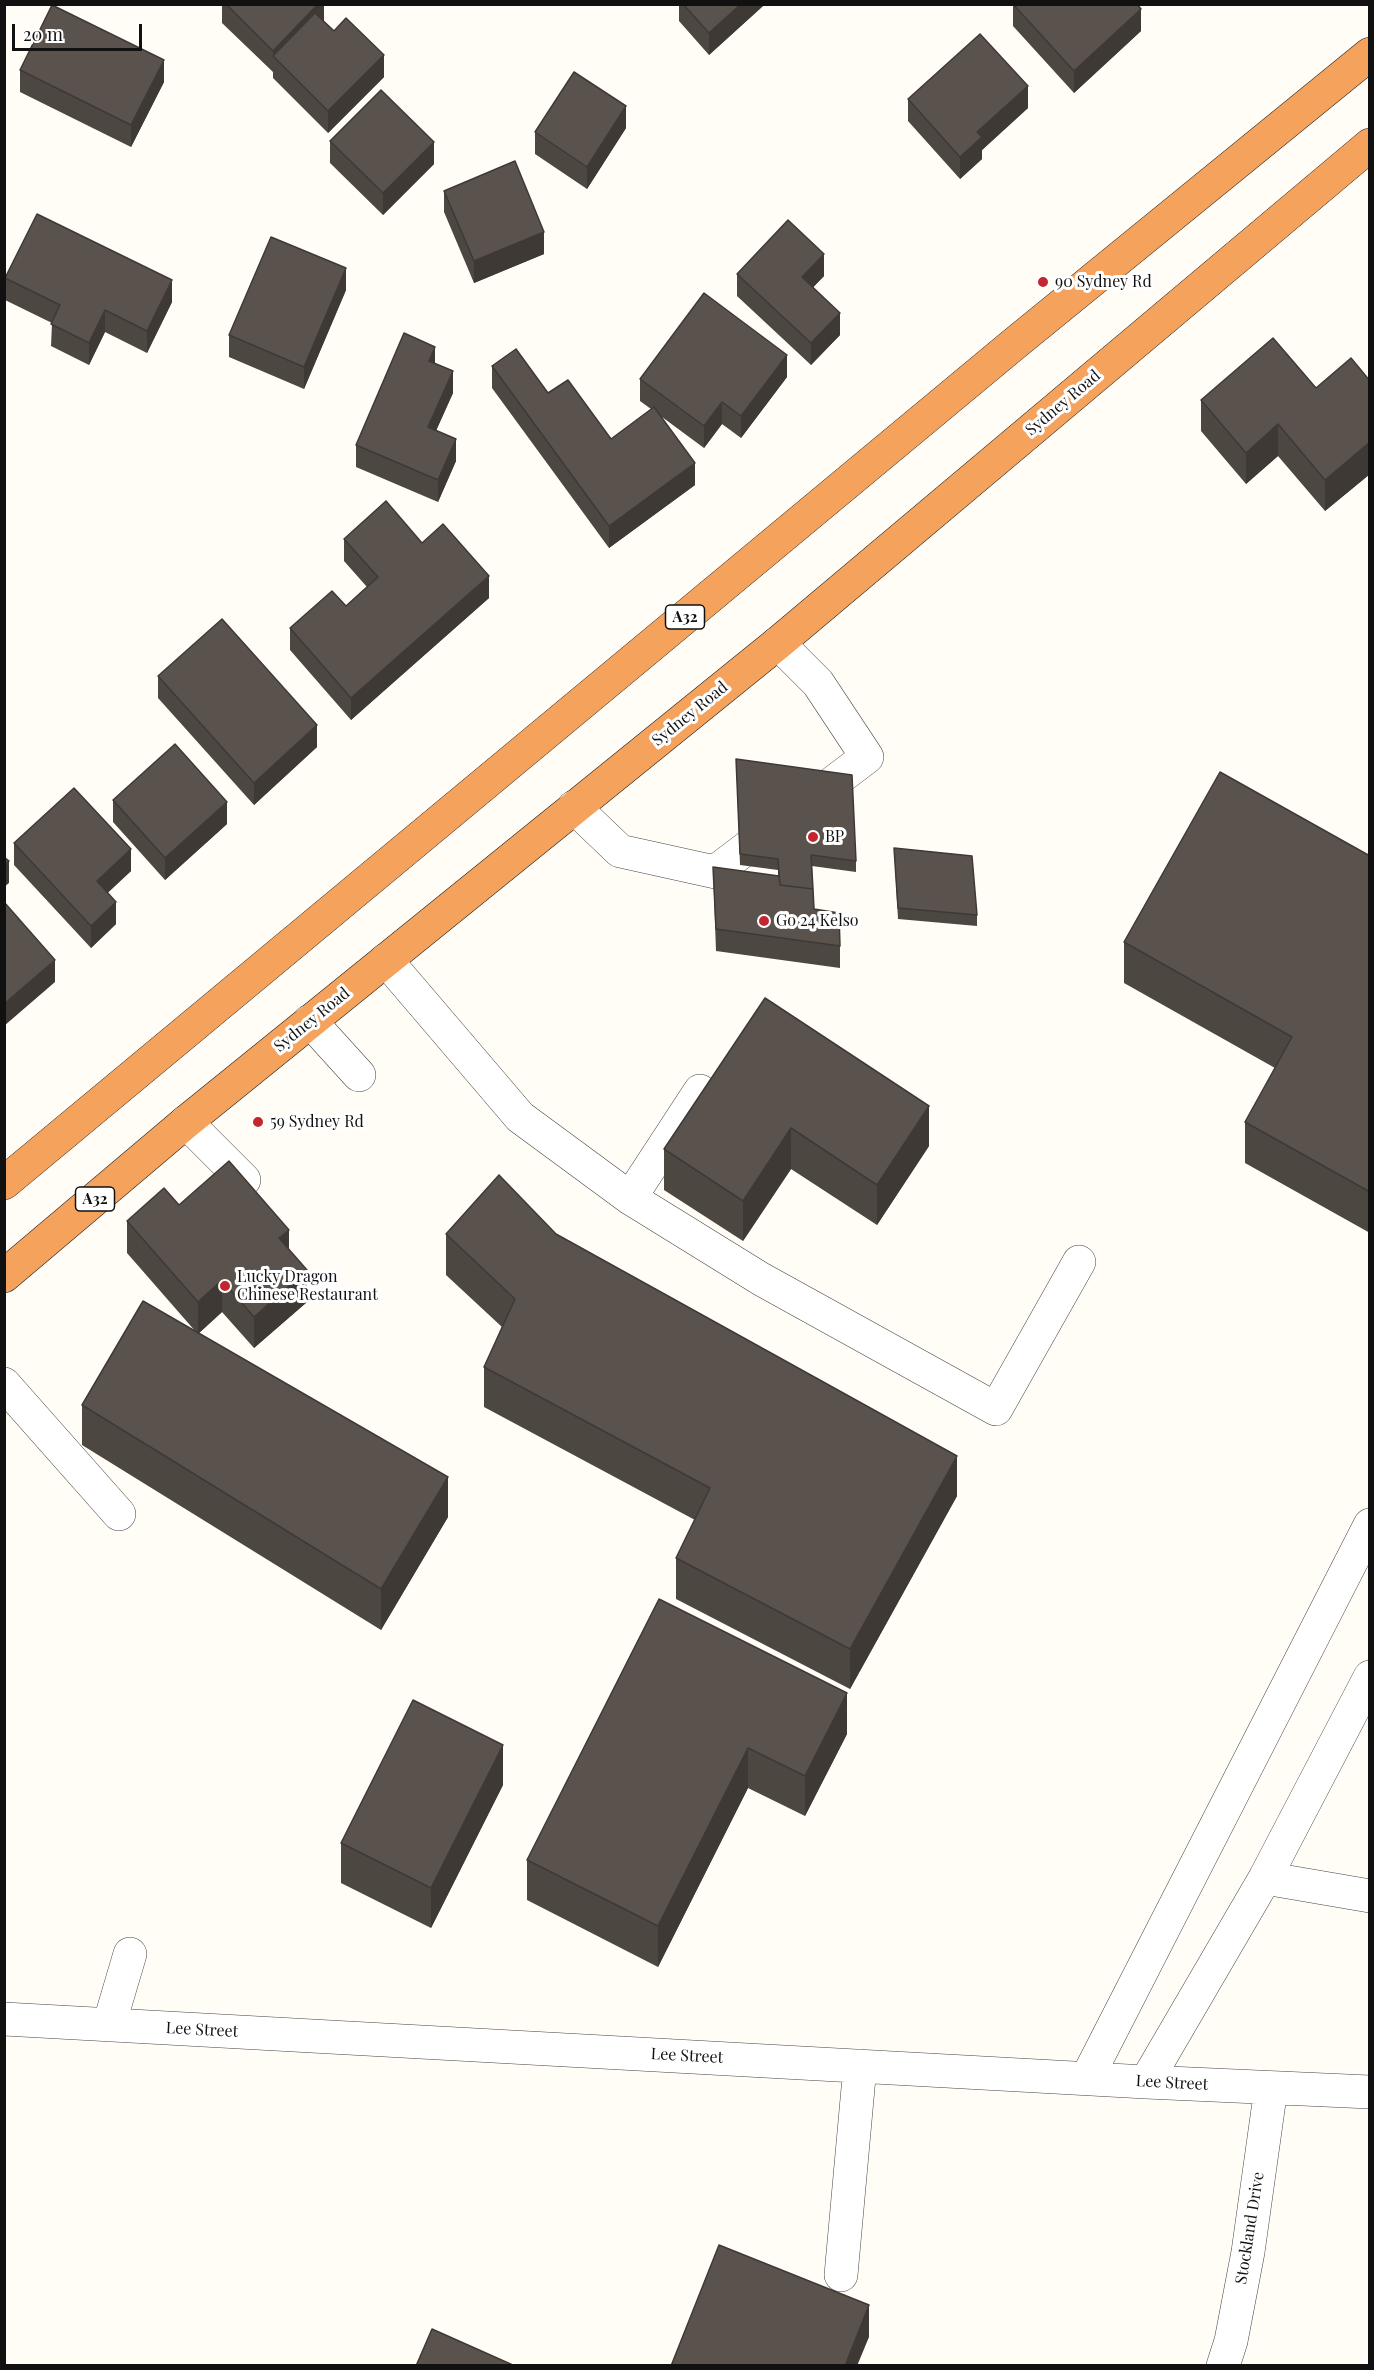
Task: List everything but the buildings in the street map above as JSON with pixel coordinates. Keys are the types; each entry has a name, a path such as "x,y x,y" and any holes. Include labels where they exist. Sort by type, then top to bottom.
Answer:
{"highway":[{"name":"A32","path":"4,1183 1014,344 1370,54"},
{"name":"Sydney Road","path":"4,1276 186,1122 778,643 1370,145"}],"street":[{"path":"574,807 620,851 715,872 867,757 818,683 778,643"},
{"path":"386,960 520,1117 630,1198 761,1279 996,1409 1080,1262"},
{"path":"310,1021 359,1075"},
{"path":"630,1198 700,1091"},
{"path":"186,1122 244,1180"},
{"path":"4,1384 118,1514"},
{"path":"1086,2078 1370,1525"},
{"path":"1146,2082 1265,1878 1370,1677"},
{"path":"1265,1878 1370,1896"},
{"path":"109,2025 130,1954"},
{"name":"Lee Street","path":"4,2019 1146,2082 1370,2092"},
{"path":"840,2275 860,2066"},
{"name":"Stockland Drive","path":"1222,2366 1231,2341 1248,2252 1271,2088"}],"place":[{"name":"90 Sydney Rd","path":"1043,282"},
{"name":"BP","path":"813,837"},
{"name":"Go 24 Kelso","path":"764,921"},
{"name":"59 Sydney Rd","path":"258,1122"},
{"name":"Lucky Dragon Chinese Restaurant","path":"225,1286"}]}
